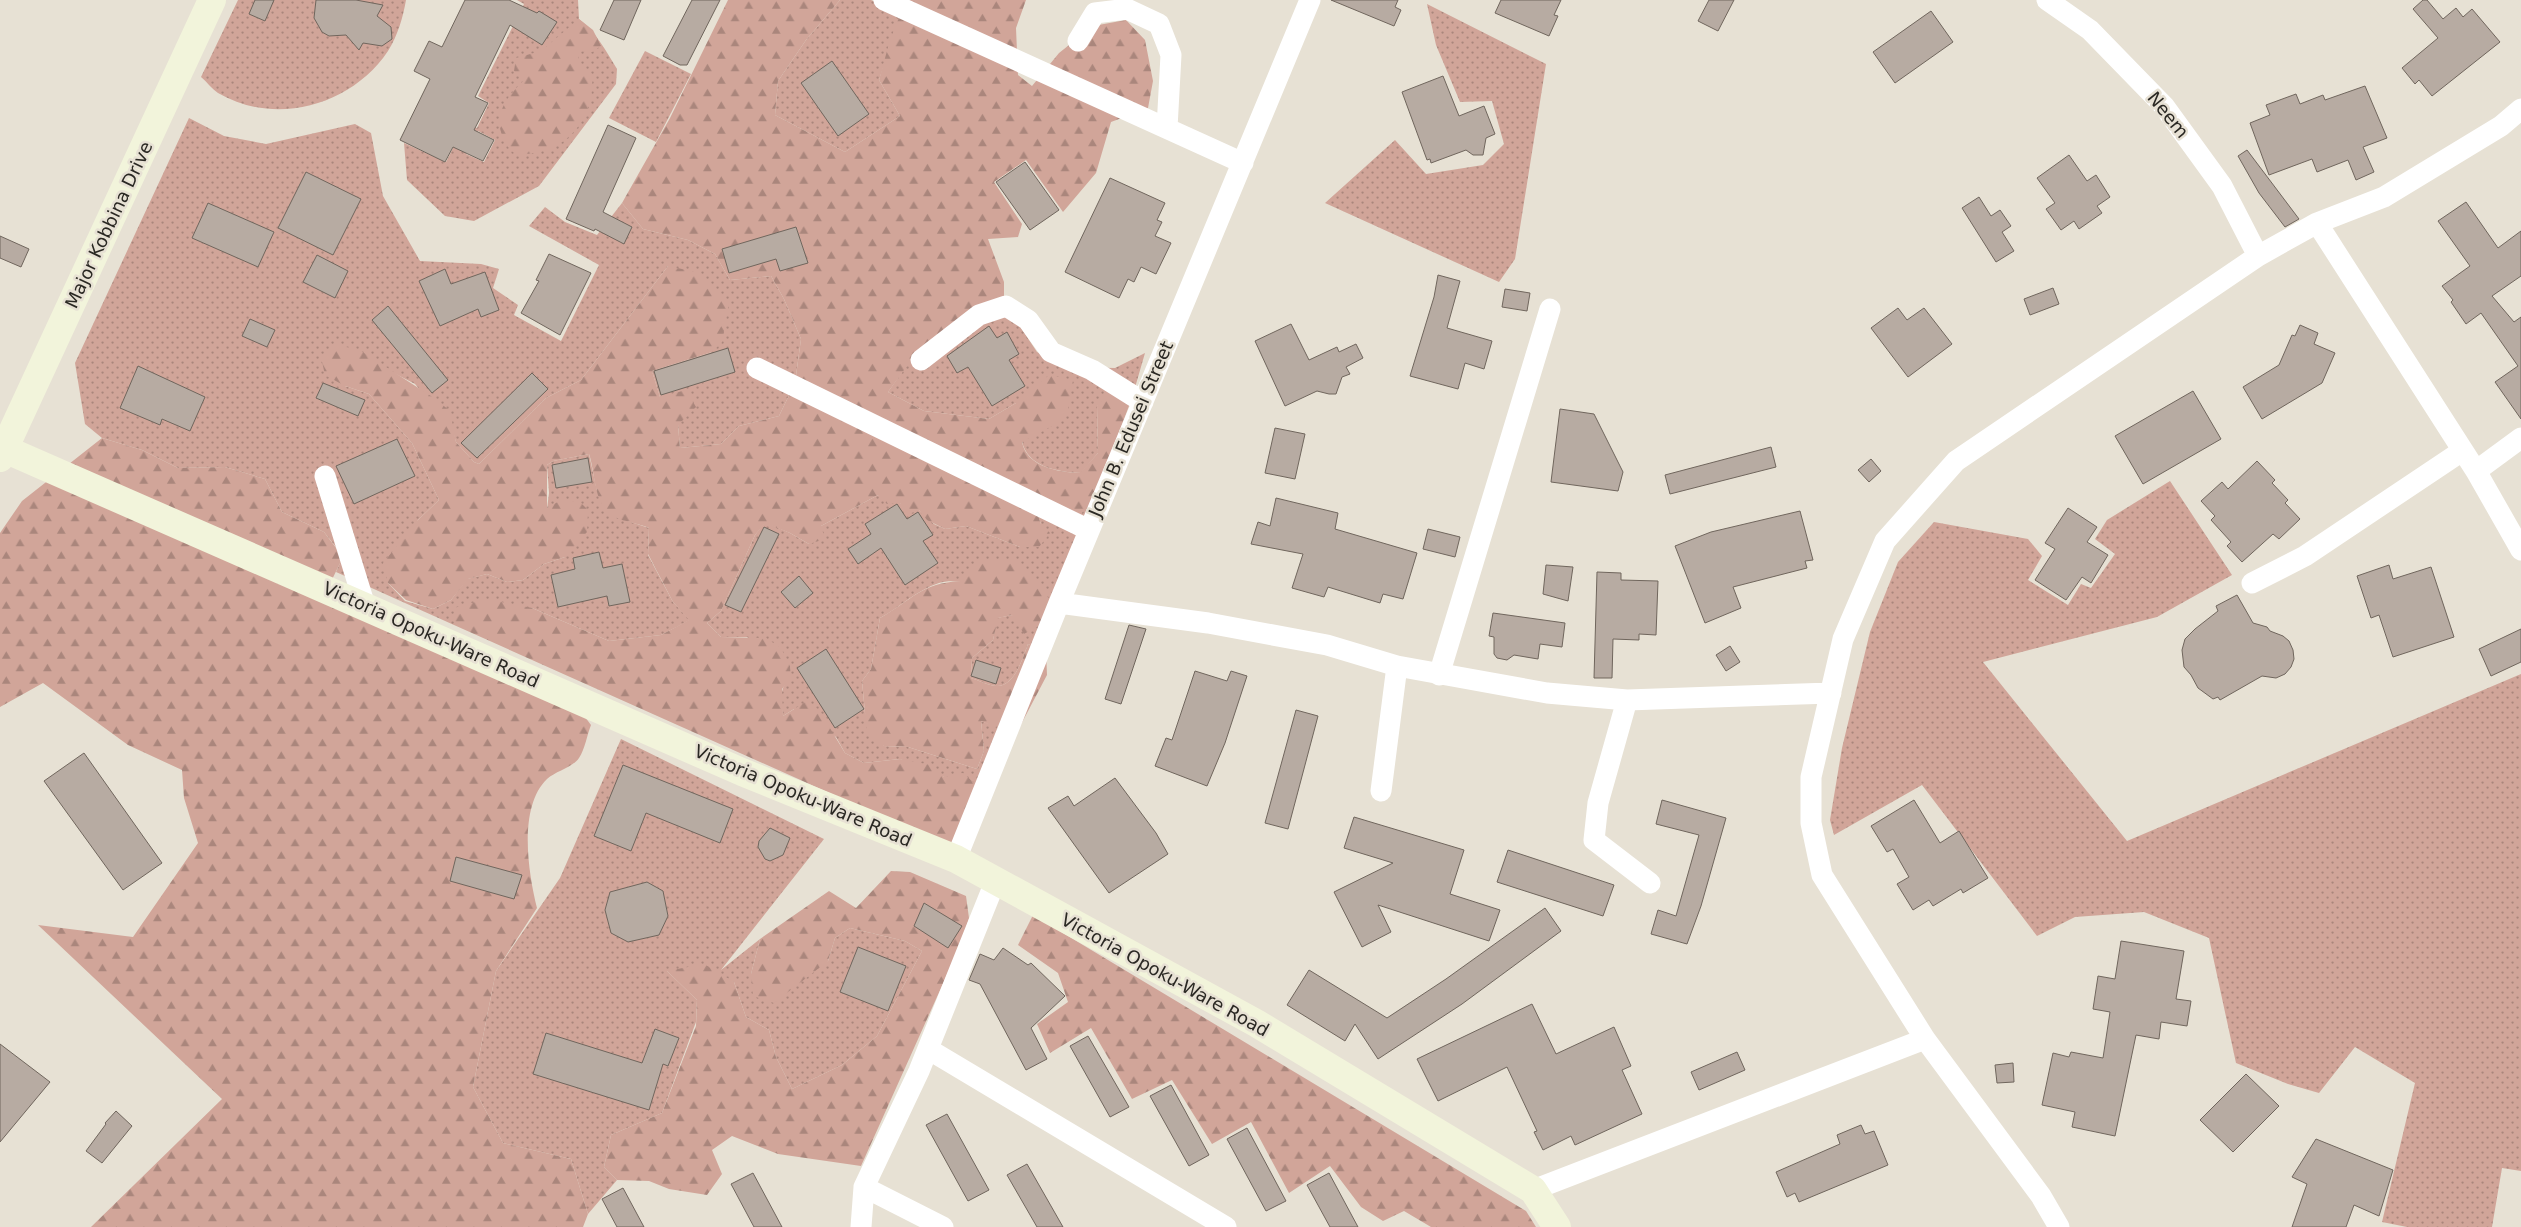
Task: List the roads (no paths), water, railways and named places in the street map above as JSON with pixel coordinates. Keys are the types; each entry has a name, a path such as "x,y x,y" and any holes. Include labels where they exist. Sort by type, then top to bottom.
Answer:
{"main road":[{"name":"Major Kobbina Drive","path":"2,451 212,0"},
{"name":"Victoria Opoku-Ware Road","path":"2,451 365,606 742,772 956,859 1256,1023 1533,1190 1557,1227"}],"street":[{"path":"884,0 1243,163"},
{"name":"John B. Edusei Street","path":"956,859 1089,530 1310,0"},
{"name":"Neem","path":"2047,0 2090,30 2164,106 2222,186 2258,256"},
{"path":"1078,41 1094,13 1127,9 1159,24 1171,55 1167,128"},
{"path":"2059,1227 2041,1196 1925,1039 1822,875 1811,823 1811,777 1843,639 1885,541 1956,461 2258,256 2317,223 2384,198 2501,126 2521,109"},
{"path":"2317,223 2476,471 2521,550"},
{"path":"921,360 979,315 1006,306 1028,320 1051,352 1092,370 1143,402"},
{"path":"1440,675 1550,309"},
{"path":"757,368 1089,530"},
{"path":"2476,471 2521,438"},
{"path":"2252,583 2305,556 2462,451"},
{"path":"325,476 365,606"},
{"path":"1059,603 1208,623 1327,645 1397,666 1440,675 1547,693 1627,700 1831,693"},
{"path":"1382,791 1397,666"},
{"path":"1627,700 1598,803 1594,840 1650,883"},
{"path":"860,1227 864,1187 928,1049 995,882"},
{"path":"1533,1190 1925,1039"},
{"path":"928,1049 1226,1227"},
{"path":"864,1187 943,1227"}]}
